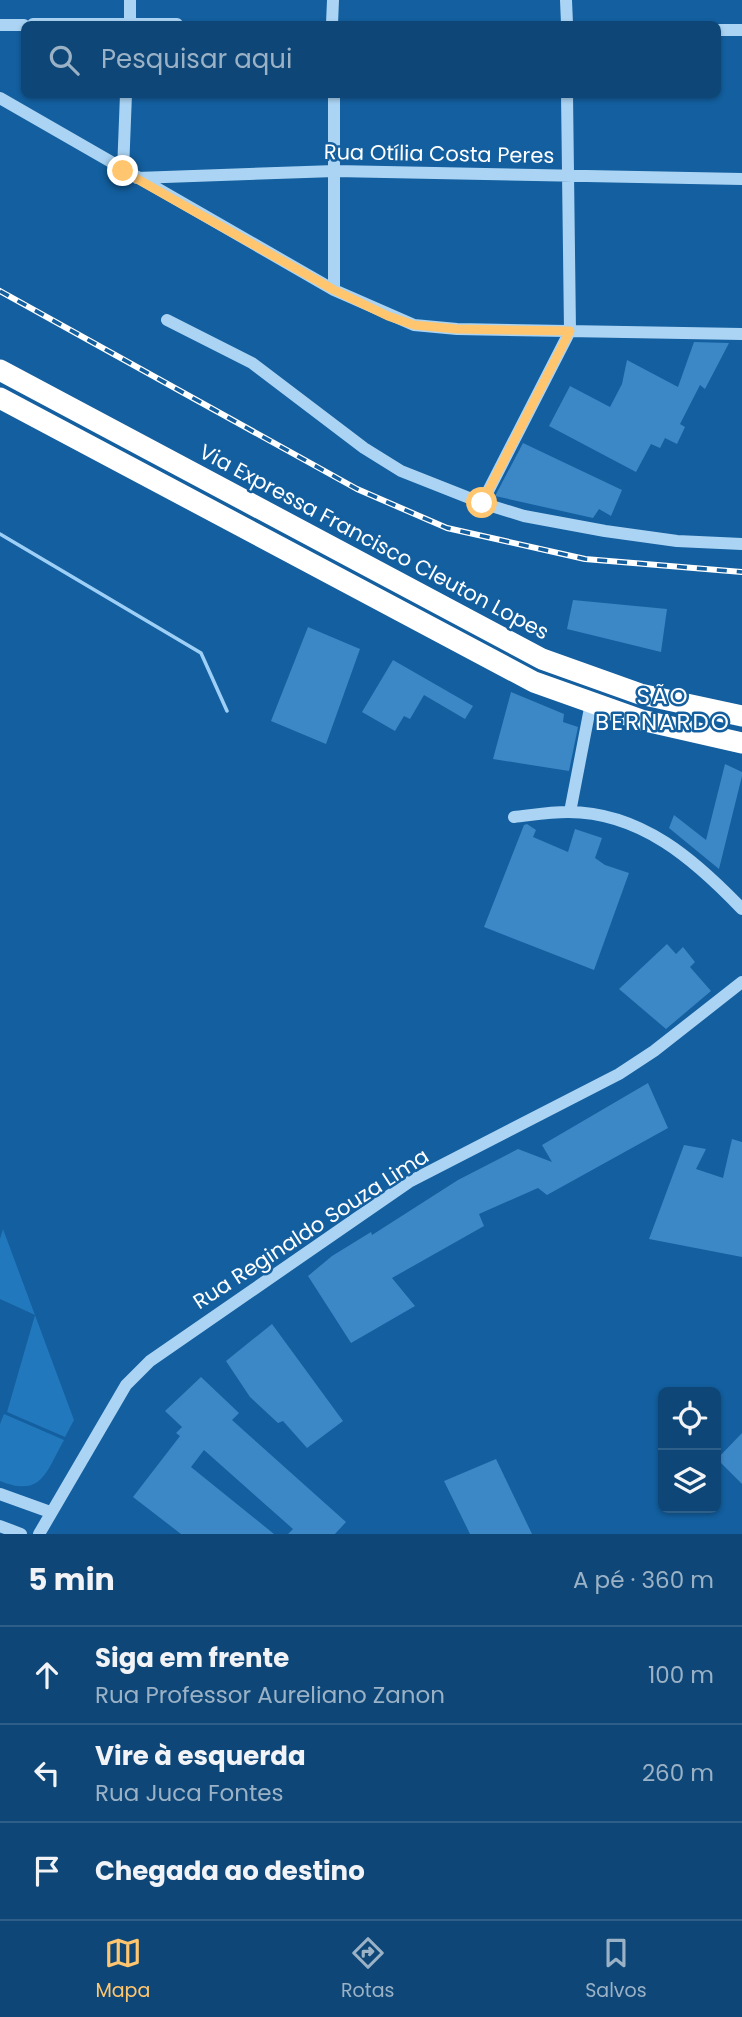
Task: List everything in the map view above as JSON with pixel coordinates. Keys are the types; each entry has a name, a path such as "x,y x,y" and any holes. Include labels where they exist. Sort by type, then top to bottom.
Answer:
{"highway":[{"name":"Via Expressa Francisco Cleuton Lopes","path":"0,370 541,659 640,694 742,716"},
{"path":"0,398 534,682 641,720 742,743"}],"street":[{"path":"130,0 130,21"},
{"path":"332,21 333,0"},
{"path":"566,0 567,21"},
{"path":"0,25 21,24"},
{"path":"721,30 742,30"},
{"path":"0,98 334,290 414,325 457,329 742,334"},
{"path":"123,171 126,98"},
{"path":"334,98 334,290"},
{"path":"482,503 570,331 567,98"},
{"name":"Rua Otília Costa Peres","path":"135,178 335,171 742,179"},
{"path":"167,320 252,363 364,449 401,471 482,503 524,516 604,531 677,541 742,544"},
{"path":"570,812 591,703"},
{"path":"514,817 570,812 620,820 665,840 708,874 742,909"},
{"name":"Rua Reginaldo Souza Lima","path":"39,1534 126,1385 150,1361 409,1182 619,1074 654,1051 742,982"},
{"path":"0,1494 50,1512"},
{"path":"0,1526 20,1534"}],"shaded area":[{"path":"3,1229 35,1315 0,1299 0,1239"},
{"path":"35,1315 74,1420 65,1437 7,1412"},
{"path":"4,1414 64,1440 47,1472 34,1484 25,1486 0,1481 0,1424"}],"building":[{"path":"694,342 729,343 705,389 700,385 680,424 685,427 677,444 665,438 660,448 651,444 636,472 549,426 570,386 610,407 622,384 627,360 678,387"},
{"path":"523,443 622,490 611,516 599,509 593,518 495,496"},
{"path":"573,600 667,609 661,652 567,629"},
{"path":"308,627 360,649 326,744 271,721"},
{"path":"393,660 473,706 465,719 424,695 410,719 404,716 395,731 362,712"},
{"path":"511,692 564,714 563,722 578,727 569,771 493,759"},
{"path":"725,764 742,772 742,776 719,869 669,828 674,815 706,840"},
{"path":"524,825 536,830 533,837 568,852 575,829 602,838 595,858 605,865 629,873 594,970 484,927"},
{"path":"667,944 676,954 683,947 695,962 690,967 711,991 666,1029 619,989"},
{"path":"648,1083 668,1128 547,1195 538,1188 479,1214 484,1226 392,1278 415,1306 351,1343 308,1276 332,1256 371,1232 372,1235 458,1180 518,1149 552,1162 542,1145"},
{"path":"732,1139 742,1142 742,1257 649,1239 684,1145 706,1149 696,1169 723,1178"},
{"path":"272,1324 343,1421 307,1448 283,1421 278,1423 250,1397 226,1361"},
{"path":"201,1377 239,1413 232,1420 346,1522 335,1534 288,1534 293,1529 204,1450 191,1467 274,1534 181,1534 133,1497 180,1436 176,1433 182,1427 165,1411"},
{"path":"742,1433 742,1484 721,1463 721,1455"},
{"path":"496,1459 532,1534 470,1534 444,1481"}],"waterway":[{"path":"0,534 201,653 227,711"}],"railway":[{"path":"0,291 357,489 447,528 585,559 742,572"}],"district":[{"name":"SÃO BERNARDO","path":"663,709"}],"route":[{"path":"123,171 334,290 388,316 414,325 457,329 570,331 482,503"}]}
